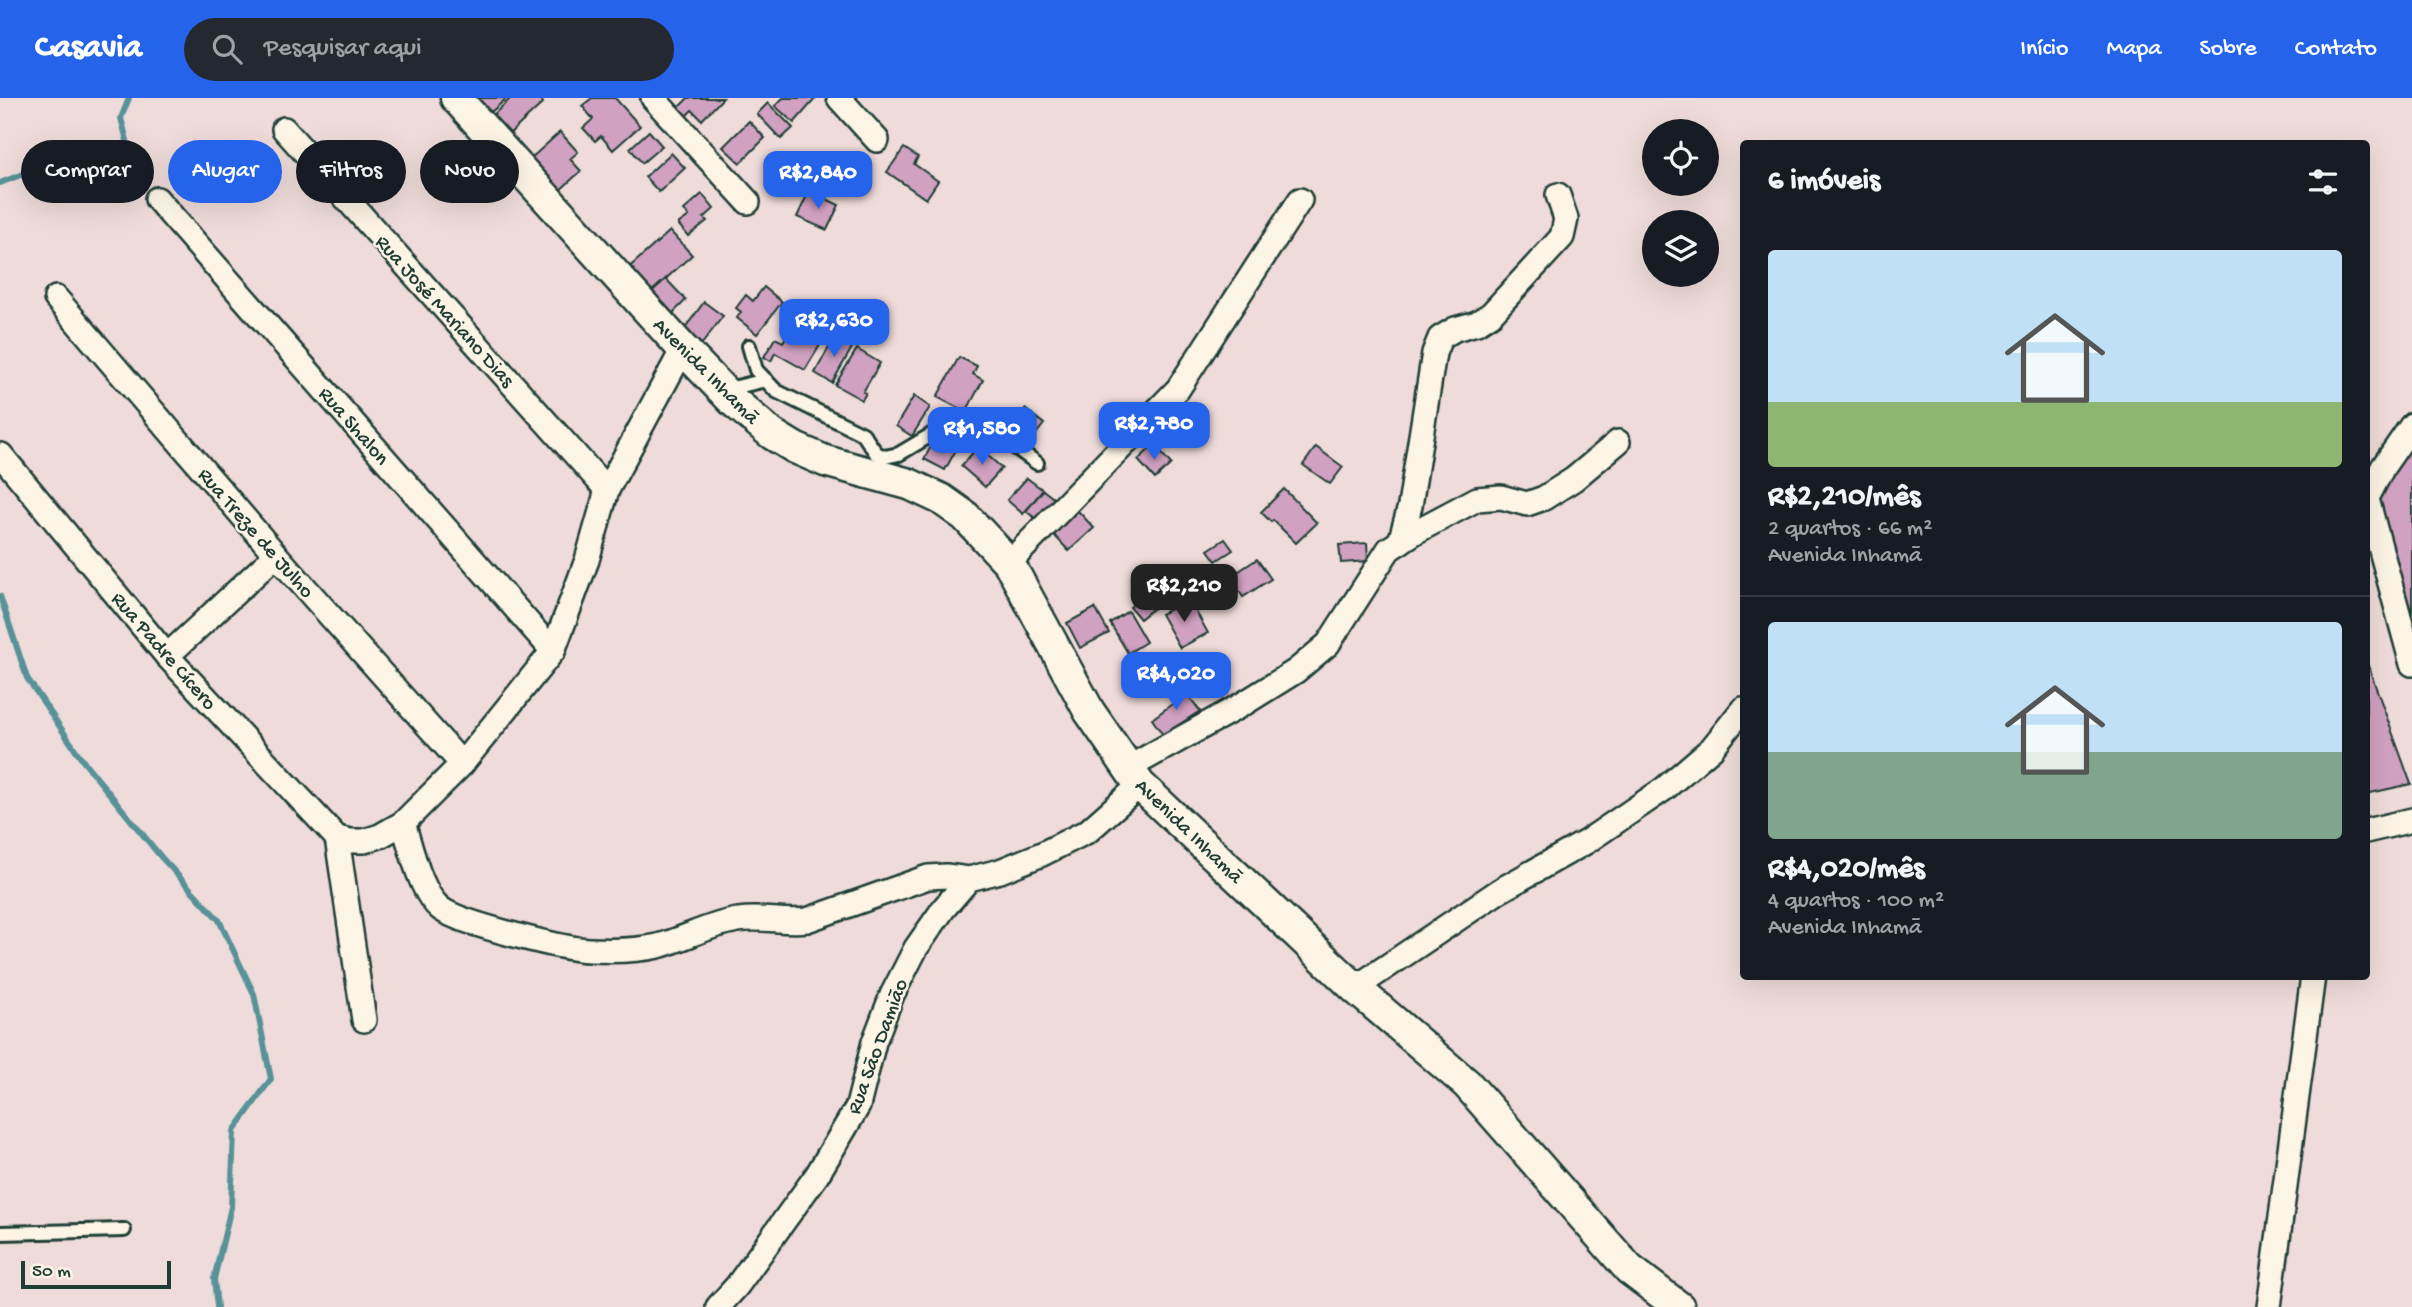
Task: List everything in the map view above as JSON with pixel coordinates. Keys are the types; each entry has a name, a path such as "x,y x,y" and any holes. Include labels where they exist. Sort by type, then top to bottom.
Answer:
{"street":[{"name":"Avenida Inhamã","path":"456,98 683,349 772,434 825,461 872,462 941,499 965,516 1009,563 1089,711 1134,777 1354,988 1467,1084 1629,1269 1679,1307"},
{"path":"653,98 748,202"},
{"path":"839,98 877,140"},
{"name":"Rua José Mariano Dias","path":"285,129 607,490"},
{"path":"1400,542 1410,506 1434,353 1440,338 1454,329 1477,323 1491,314 1547,256 1562,237 1566,219 1558,195"},
{"name":"Rua Shalon","path":"157,199 553,651"},
{"path":"1009,563 1178,389 1300,200"},
{"name":"Rua Treze de Julho","path":"56,298 276,555 462,764"},
{"path":"364,1020 337,838 364,841 380,836 403,822 462,764 553,651 587,560 607,490 683,349"},
{"path":"2370,492 2382,467 2412,425"},
{"path":"403,822 418,871 429,895 440,908 456,917 508,933 587,950 629,950 657,946 718,924 741,919 790,922 807,920 928,877 969,879 1000,871 1088,831 1134,777 1296,671 1328,644 1389,549 1477,499 1501,497 1527,505 1544,498 1574,479 1618,442"},
{"name":"Rua Padre Cícero","path":"1,456 167,656 337,838"},
{"path":"2370,514 2412,664"},
{"path":"167,656 276,555"},
{"path":"1354,988 1499,891 1586,842 1664,789 1712,748 1740,713"},
{"path":"2370,830 2412,820"},
{"name":"Rua São Damião","path":"718,1307 737,1286 817,1175 858,1106 874,1042 897,985 916,948 944,908 969,879"},
{"path":"2269,1307 2312,980"}],"lane":[{"path":"749,346 756,370 776,391 863,433 872,462 899,454 941,429 954,429 971,434 996,434 1037,463"},
{"path":"723,390 766,380"},
{"path":"0,1233 124,1230"}],"building":[{"path":"478,98 507,98 491,112"},
{"path":"511,98 541,98 543,103 507,136 490,118"},
{"path":"592,98 615,98 640,126 613,150 601,136 595,141 583,128 593,119 582,106"},
{"path":"688,98 723,98 702,120 692,110 683,119 675,111"},
{"path":"783,98 816,98 794,123 775,106"},
{"path":"768,103 793,128 781,139 757,114"},
{"path":"749,121 765,138 740,163 723,147"},
{"path":"649,131 662,146 642,163 630,148"},
{"path":"560,132 578,152 570,159 581,171 558,192 529,160"},
{"path":"904,148 918,157 914,164 938,181 926,199 887,172"},
{"path":"671,153 685,168 659,192 645,177"},
{"path":"809,191 839,205 827,230 797,217"},
{"path":"702,194 714,209 704,218 707,221 688,236 678,224 689,216 684,210"},
{"path":"670,231 692,255 648,295 625,271"},
{"path":"666,279 686,300 669,317 648,295"},
{"path":"764,287 782,302 757,334 737,318 741,312 736,308 746,295 753,301"},
{"path":"704,302 723,316 702,344 683,331"},
{"path":"802,310 831,327 805,370 775,353 771,361 764,357 775,338 783,342"},
{"path":"835,336 853,346 832,383 815,373"},
{"path":"857,349 880,363 863,392 866,393 862,400 835,385"},
{"path":"959,357 977,366 973,374 983,380 966,412 937,397"},
{"path":"914,396 930,407 912,436 896,426"},
{"path":"1025,409 1044,424 1028,444 1009,429"},
{"path":"937,436 957,448 945,470 924,459"},
{"path":"2412,443 2412,621 2378,495"},
{"path":"1154,445 1171,464 1155,479 1138,460"},
{"path":"978,447 1002,468 985,487 961,466"},
{"path":"1316,447 1343,467 1330,484 1303,465"},
{"path":"1027,478 1043,490 1023,514 1007,500"},
{"path":"1284,489 1317,523 1296,543 1261,512"},
{"path":"1043,490 1057,501 1040,522 1026,511"},
{"path":"1078,511 1094,528 1069,551 1053,534"},
{"path":"1225,539 1233,550 1216,561 1208,550"},
{"path":"1367,543 1368,561 1341,563 1339,545"},
{"path":"1257,559 1271,579 1243,597 1230,577"},
{"path":"1150,589 1161,602 1140,619 1130,607"},
{"path":"1189,599 1208,633 1180,648 1161,614"},
{"path":"1095,608 1109,633 1080,648 1067,623"},
{"path":"1128,611 1146,642 1128,653 1110,623"},
{"path":"2370,671 2411,784 2370,793"},
{"path":"1183,688 1200,711 1163,735 1152,719 1175,702 1171,696"}],"waterway":[{"path":"0,183 23,174 94,167 130,152 121,118 129,98"},
{"path":"0,596 27,678 83,761 161,857 219,920 254,994 271,1079 234,1131 231,1207 214,1279 217,1307"}]}
